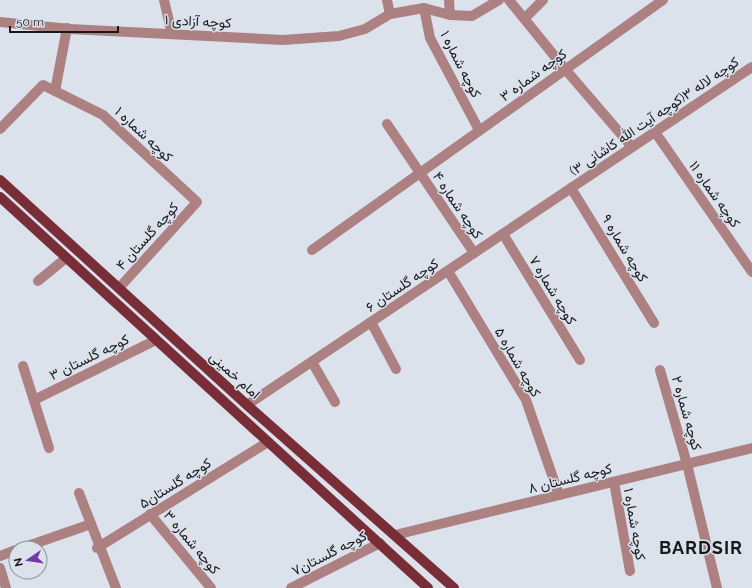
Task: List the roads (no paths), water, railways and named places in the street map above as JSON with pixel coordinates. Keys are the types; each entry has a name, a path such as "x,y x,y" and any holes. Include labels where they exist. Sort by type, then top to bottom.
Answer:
{"main road":[{"name":"امام خمینی","path":"0,180 247,405 454,588"},
{"name":"امام خمینی","path":"0,197 428,588"}],"street":[{"path":"164,0 172,34"},
{"path":"387,0 390,14 424,8 450,15 472,16 499,0"},
{"path":"449,0 450,15"},
{"path":"509,0 565,69 632,147"},
{"path":"525,18 543,0"},
{"name":"کوچه شماره ۳","path":"312,250 663,0"},
{"name":"کوچه شماره ۱","path":"424,8 430,38 479,130"},
{"name":"کوچه آزادی ۱","path":"0,22 67,28 283,40 339,36 365,29 390,14"},
{"path":"55,91 67,28"},
{"name":"کوچه لاله ۳(کوچه آیت الله کاشانی ۳)","path":"572,188 752,67"},
{"name":"کوچه شماره ۱","path":"0,129 43,85 103,115 197,202"},
{"path":"387,124 419,173"},
{"name":"کوچه شماره ۱۱","path":"655,132 752,272"},
{"name":"کوچه شماره ۴","path":"419,173 474,253"},
{"name":"کوچه گلستان ۶","path":"247,405 572,188"},
{"name":"کوچه شماره ۹","path":"572,188 654,323"},
{"name":"کوچه گلستان ۴","path":"119,288 197,202"},
{"name":"کوچه شماره ۷","path":"503,234 580,360"},
{"path":"38,281 66,258"},
{"name":"کوچه شماره ۵","path":"448,270 526,400 559,495"},
{"path":"371,322 396,369"},
{"name":"کوچه گلستان ۳","path":"34,400 156,340"},
{"path":"312,362 335,402"},
{"path":"23,366 49,448"},
{"name":"کوچه شماره ۲","path":"660,370 687,464"},
{"name":"کوچه گلستان۵","path":"98,548 150,514 268,442"},
{"name":"کوچه گلستان ۸","path":"395,535 752,448"},
{"path":"687,464 717,588"},
{"name":"کوچه شماره ۱","path":"614,482 630,571"},
{"path":"78,493 91,524 98,548 116,588"},
{"name":"کوچه شماره ۳","path":"150,514 211,588"},
{"path":"45,540 91,524"},
{"name":"کوچه گلستان۷","path":"291,588 380,543"},
{"path":"0,568 6,588"}],"district":[{"name":"BARDSIR","path":"701,547"}]}
